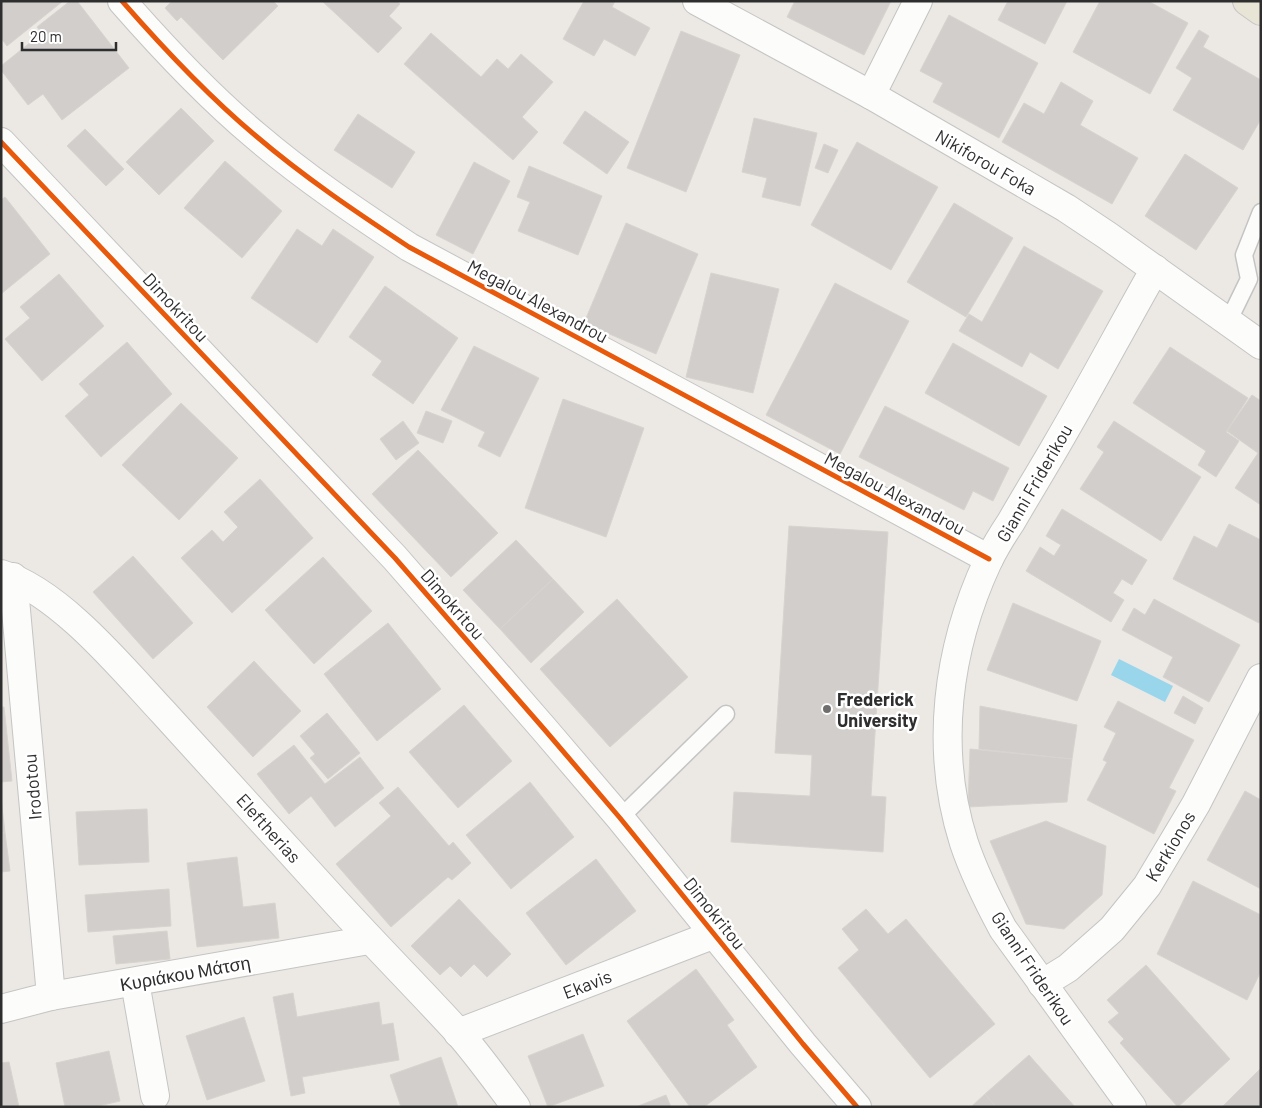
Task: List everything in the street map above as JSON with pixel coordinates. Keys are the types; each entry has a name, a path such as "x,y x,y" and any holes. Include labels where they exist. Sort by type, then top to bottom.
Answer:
{"main road":[{"path":"1247,1 1261,11"}],"street":[{"name":"Megalou Alexandrou","path":"122,1 206,91 255,135 320,187 409,247 989,559"},
{"name":"Nikiforou Foka","path":"697,1 871,96 1066,208 1261,345"},
{"path":"871,96 918,1"},
{"name":"Dimokritou","path":"1,142 395,558 620,818 803,1044 857,1107"},
{"name":"Gianni Friderikou","path":"1132,1107 1002,929 987,899 964,843 952,790 947,730 949,696 959,640 967,612 989,559 1067,428 1155,269"},
{"name":"Eleftherias","path":"7,575 39,592 64,611 116,662 212,765 369,940 458,1033 516,1107"},
{"name":"Irodotou","path":"7,575 52,996"},
{"name":"Kerkionos","path":"1042,984 1068,968 1112,929 1147,886 1196,804 1261,678"},
{"name":"Ekavis","path":"458,1033 715,934"},
{"name":"Κυριάκου Μάτση","path":"1,1009 52,996 369,940"},
{"path":"135,982 155,1096"}],"lane":[{"path":"1228,322 1255,277 1244,255 1261,212"},
{"path":"620,818 726,714"}],"water":[{"path":"1119,659 1173,686 1165,702 1111,675"}],"building":[{"path":"1,1 63,1 7,46 1,38"},
{"path":"70,1 77,1 129,68 62,120 43,94 28,105 1,70 1,66 42,33 37,27"},
{"path":"172,1 273,1 278,6 223,60 181,17 177,21 165,8"},
{"path":"322,1 397,1 400,4 389,16 402,28 378,53"},
{"path":"584,1 615,1 612,7 650,28 635,56 604,39 594,56 563,39"},
{"path":"795,1 891,1 864,55 787,17"},
{"path":"1008,1 1067,1 1045,44 998,20"},
{"path":"1100,1 1148,1 1188,23 1150,94 1073,52"},
{"path":"949,15 1038,63 999,138 933,102 943,83 920,71"},
{"path":"1199,30 1209,36 1203,47 1261,80 1261,119 1243,150 1173,110 1192,78 1176,68"},
{"path":"681,31 740,55 686,192 627,168"},
{"path":"431,33 481,77 497,59 508,69 521,54 553,82 522,117 538,132 513,160 404,64"},
{"path":"1061,82 1093,101 1080,125 1138,158 1112,204 1002,142 1024,103 1044,114"},
{"path":"181,108 214,141 159,195 126,162"},
{"path":"585,111 629,142 607,174 563,143"},
{"path":"358,114 415,152 392,188 334,150"},
{"path":"754,118 817,133 800,206 762,197 767,178 742,172"},
{"path":"85,129 124,169 106,186 67,146"},
{"path":"857,142 938,187 891,270 811,225"},
{"path":"824,144 838,150 828,173 815,168"},
{"path":"1185,154 1238,188 1196,250 1145,216"},
{"path":"225,161 282,211 242,258 184,208"},
{"path":"474,162 510,181 473,254 436,235"},
{"path":"529,166 602,196 578,255 518,231 530,202 517,197"},
{"path":"5,197 50,254 1,294 1,200"},
{"path":"954,203 1013,238 966,317 907,282"},
{"path":"626,223 698,254 656,354 584,323"},
{"path":"297,229 322,246 333,229 374,257 317,343 251,298"},
{"path":"1024,246 1103,291 1058,369 1030,352 1022,367 959,331 969,314 982,322"},
{"path":"711,273 779,289 753,393 686,377"},
{"path":"59,274 104,326 42,381 5,339 30,318 20,307"},
{"path":"835,283 909,321 840,454 766,415"},
{"path":"385,286 458,338 413,404 372,375 382,361 349,337"},
{"path":"127,342 172,394 101,457 65,416 89,395 79,384"},
{"path":"953,343 1047,396 1019,446 925,393"},
{"path":"474,346 539,378 500,457 478,446 485,432 441,410"},
{"path":"1170,347 1248,398 1226,432 1239,441 1216,477 1198,465 1206,451 1133,403"},
{"path":"1252,395 1261,401 1261,505 1235,488 1258,453 1227,431"},
{"path":"563,399 644,428 606,537 525,508"},
{"path":"181,403 238,458 179,520 122,465"},
{"path":"885,406 1009,468 993,501 973,491 964,510 859,457"},
{"path":"426,411 452,421 443,443 417,433"},
{"path":"403,421 419,443 396,460 380,439"},
{"path":"1114,421 1201,477 1161,541 1080,489 1104,452 1097,447"},
{"path":"418,450 498,533 451,577 372,494"},
{"path":"260,479 313,538 232,613 181,558 212,530 223,542 238,527 224,512"},
{"path":"1062,509 1147,560 1132,585 1122,579 1113,593 1124,600 1111,622 1026,571 1040,547 1054,556 1061,545 1046,536"},
{"path":"1229,524 1261,540 1261,619 1259,623 1173,579 1194,536 1217,548"},
{"name":"Frederick University","path":"789,526 888,532 871,796 886,797 883,852 731,842 734,792 810,796 812,755 775,753"},
{"path":"516,540 553,579 500,629 463,590"},
{"path":"133,556 193,623 153,659 93,592"},
{"path":"323,557 372,611 314,664 265,610"},
{"path":"553,579 584,612 531,663 500,629"},
{"path":"617,599 688,677 610,747 540,669"},
{"path":"1154,599 1240,645 1209,702 1163,677 1173,657 1122,630 1134,608 1145,615"},
{"path":"1013,603 1101,641 1077,701 987,670"},
{"path":"388,623 441,689 377,741 324,674"},
{"path":"254,661 301,711 253,757 207,707"},
{"path":"1183,696 1203,708 1195,724 1174,713"},
{"path":"1118,701 1194,740 1169,788 1176,791 1154,834 1087,800 1107,762 1103,760 1116,733 1104,727"},
{"path":"464,705 512,761 458,808 409,752"},
{"path":"980,706 1077,725 1072,759 979,749"},
{"path":"1,707 4,707 12,781 1,782"},
{"path":"327,713 360,753 328,779 310,758 315,754 300,736"},
{"path":"294,745 325,784 360,757 384,788 335,827 311,796 289,814 257,774"},
{"path":"970,749 1072,759 1067,802 968,807"},
{"path":"530,782 574,837 511,889 466,835"},
{"path":"398,787 449,846 453,842 471,863 452,880 448,877 391,927 336,864 391,816 379,803"},
{"path":"1245,791 1261,800 1261,889 1207,860"},
{"path":"1,798 5,833 1,833"},
{"path":"147,809 149,862 79,865 76,812"},
{"path":"1046,821 1106,846 1102,895 1064,929 1026,924 990,841"},
{"path":"1,833 5,833 10,871 1,872"},
{"path":"237,857 243,907 275,903 279,938 197,947 187,863"},
{"path":"596,859 636,911 566,965 526,913"},
{"path":"1193,881 1261,915 1261,971 1247,1000 1157,954"},
{"path":"169,889 171,926 88,932 85,895"},
{"path":"459,899 511,954 487,977 474,964 461,977 450,966 440,975 411,946"},
{"path":"866,909 888,934 906,919 995,1024 930,1078 838,968 859,950 842,929"},
{"path":"167,931 170,959 116,964 113,936"},
{"path":"1146,965 1230,1059 1178,1107 1120,1043 1124,1039 1108,1022 1119,1013 1107,1000"},
{"path":"696,969 734,1020 727,1025 757,1067 704,1107 690,1107 627,1021"},
{"path":"293,993 297,1017 379,1002 382,1025 393,1023 399,1060 302,1077 305,1093 291,1096 273,997"},
{"path":"244,1017 265,1081 207,1100 186,1036"},
{"path":"583,1034 604,1086 548,1107 528,1056"},
{"path":"109,1051 120,1101 94,1107 65,1107 56,1063"},
{"path":"1029,1055 1075,1107 996,1107 985,1094"},
{"path":"441,1057 458,1107 401,1107 390,1075"},
{"path":"9,1062 19,1107 1,1107 1,1063"},
{"path":"1261,1068 1261,1107 1222,1107"},
{"path":"985,1094 996,1107 971,1107"},
{"path":"666,1095 671,1107 636,1107"}],"cycle path":[{"path":"122,1 186,71 256,136 312,180 409,247 989,559"},
{"path":"1,142 395,558 620,818 803,1044 857,1107"}],"place":[{"name":"Frederick University","path":"827,709"}]}
